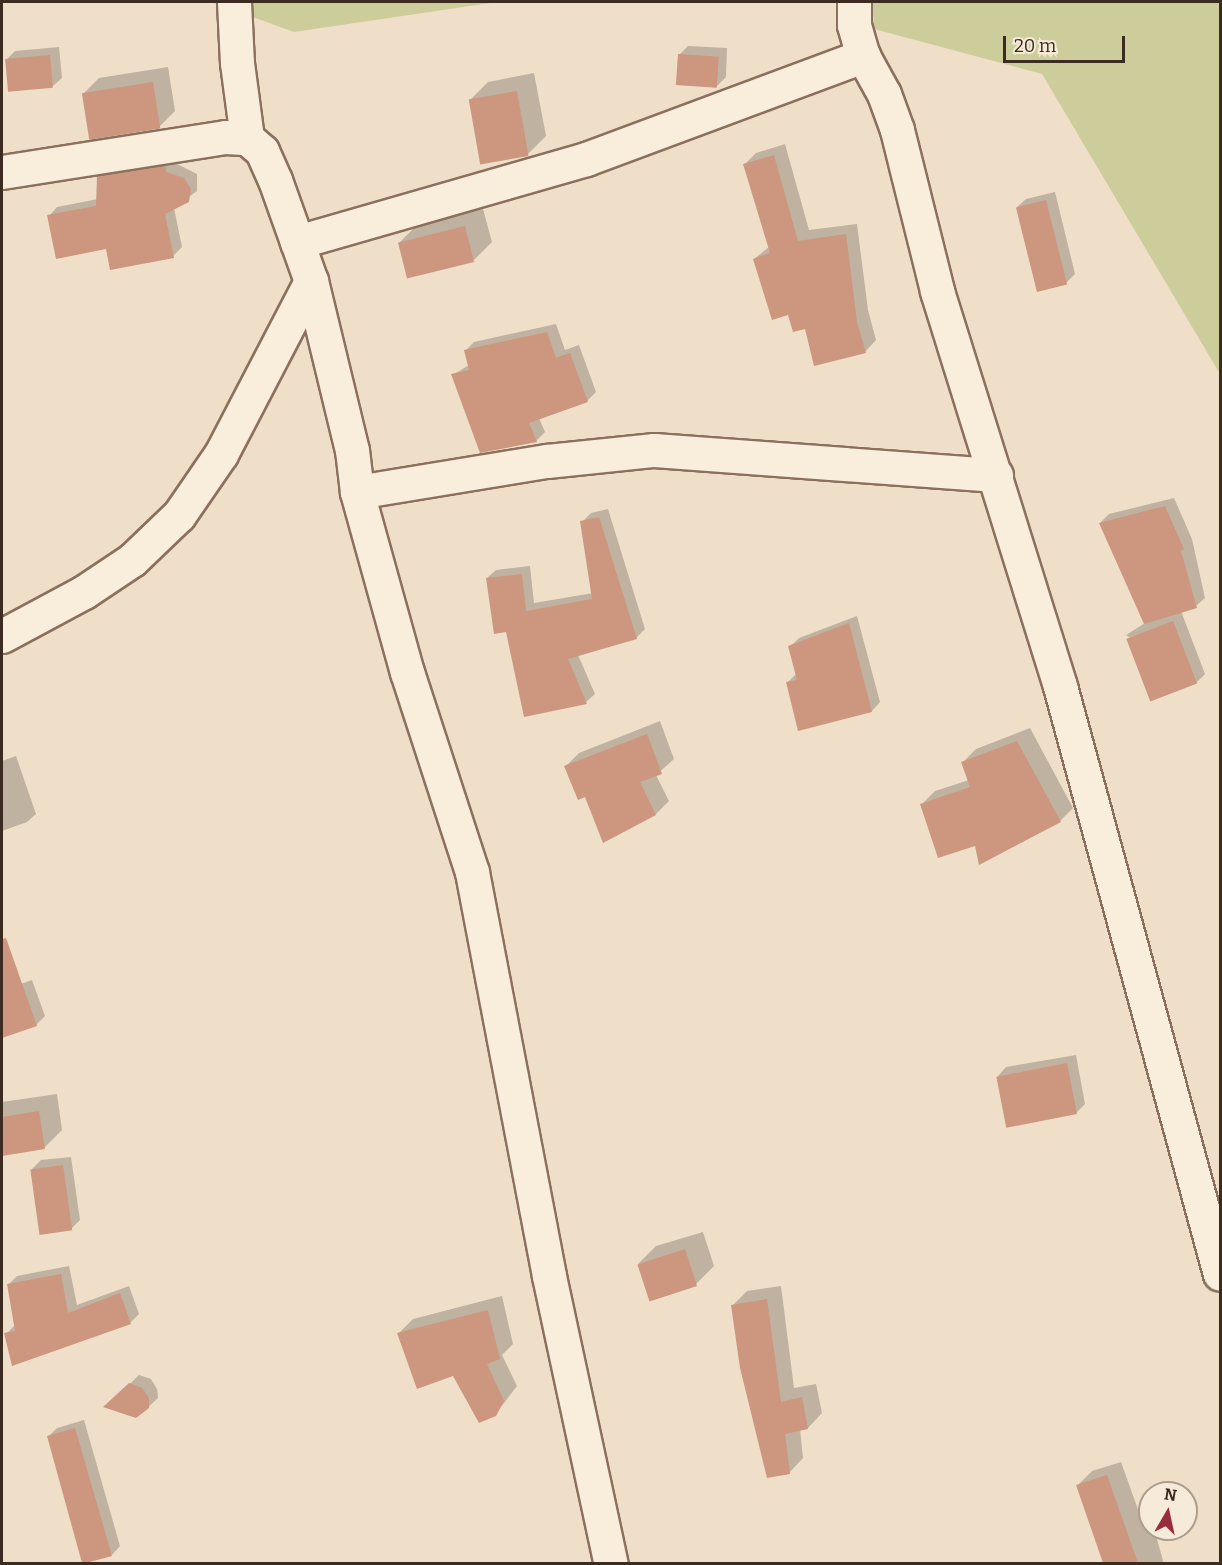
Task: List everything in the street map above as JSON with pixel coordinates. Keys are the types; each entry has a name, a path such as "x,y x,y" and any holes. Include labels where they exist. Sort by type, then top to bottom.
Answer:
{"street":[{"path":"234,2 237,63 247,138"},
{"path":"854,2 854,25 863,56 884,94 897,130 938,291 1060,687 1221,1274"},
{"path":"297,243 586,159 863,56"},
{"path":"2,172 225,137 247,138 262,151 311,281 352,450 357,492 407,672 472,872 549,1276 611,1563"},
{"path":"2,636 84,592 132,560 179,515 221,454 311,281"},
{"path":"357,492 547,461 654,450 996,475"}],"green space":[{"path":"211,2 497,2 294,32"},
{"path":"872,2 1220,2 1220,374 1042,74 874,29"}],"building":[{"path":"678,54 719,57 717,88 676,85"},
{"path":"50,55 53,88 8,92 5,59"},
{"path":"153,82 160,128 89,140 82,93"},
{"path":"517,91 528,156 480,165 469,100"},
{"path":"774,155 798,241 846,234 857,322 866,353 814,366 805,329 793,332 788,315 772,320 753,259 770,253 743,164"},
{"path":"165,165 166,172 184,178 191,189 189,202 165,214 174,258 110,270 106,249 56,259 47,215 96,206 97,176"},
{"path":"1046,200 1067,284 1037,292 1016,207"},
{"path":"465,226 474,262 407,279 398,243"},
{"path":"547,332 556,358 570,353 588,402 529,423 537,442 480,453 451,374 469,370 464,350"},
{"path":"1165,506 1184,549 1181,551 1197,608 1144,624 1099,523"},
{"path":"599,517 637,639 568,659 587,704 524,717 506,632 494,634 486,578 522,574 526,611 592,599 580,521"},
{"path":"1173,621 1197,684 1150,701 1126,639"},
{"path":"849,623 872,712 798,731 786,682 797,680 788,646"},
{"path":"647,734 662,774 640,782 656,815 603,843 585,797 578,800 564,766"},
{"path":"1017,741 1061,822 979,865 975,846 938,858 920,804 970,787 961,762"},
{"path":"6,938 37,1026 2,1038 2,939"},
{"path":"1067,1063 1077,1114 1006,1128 996,1077"},
{"path":"39,1111 45,1149 2,1156 2,1117"},
{"path":"63,1165 72,1230 40,1235 30,1170"},
{"path":"685,1249 697,1286 649,1302 637,1264"},
{"path":"61,1274 68,1313 120,1293 131,1324 12,1366 4,1333 15,1331 7,1284"},
{"path":"767,1299 781,1402 802,1397 808,1429 785,1434 790,1474 767,1478 740,1368 731,1305"},
{"path":"488,1310 500,1359 487,1364 504,1401 496,1416 479,1423 453,1376 417,1389 397,1333"},
{"path":"129,1383 142,1388 149,1398 149,1408 136,1418 103,1407"},
{"path":"75,1428 112,1556 86,1563 82,1563 47,1436"},
{"path":"1107,1475 1138,1563 1103,1563 1076,1485"}]}
